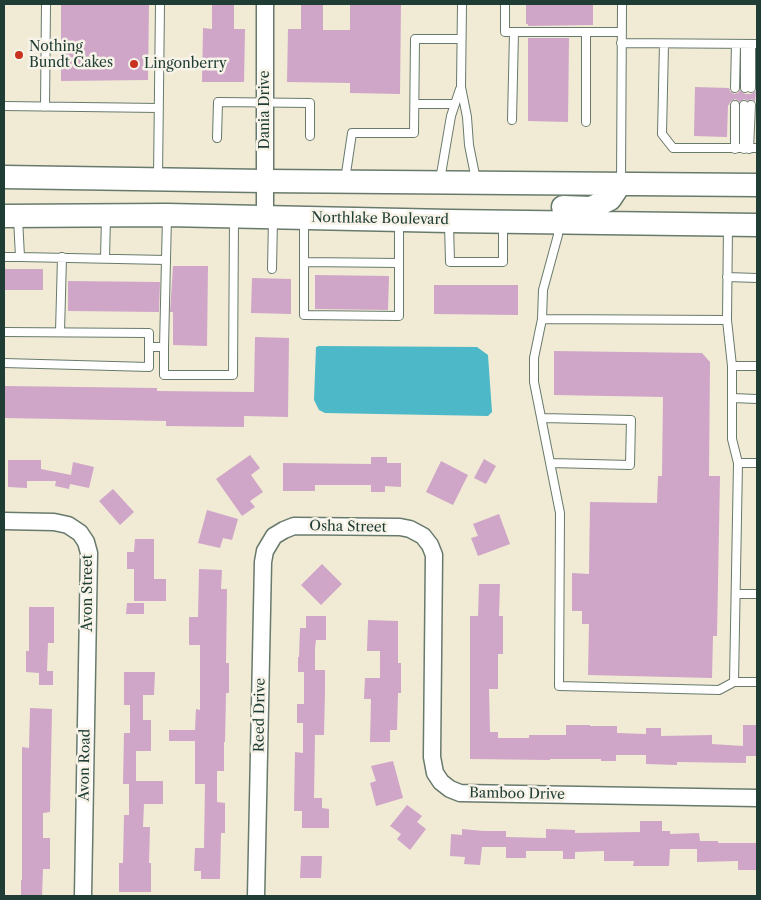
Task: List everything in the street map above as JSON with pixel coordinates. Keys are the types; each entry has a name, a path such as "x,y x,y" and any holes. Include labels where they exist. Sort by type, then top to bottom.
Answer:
{"main road":[{"path":"4,177 757,185"},
{"path":"449,221 492,209 533,206 591,208 610,199 620,184"},
{"name":"Northlake Boulevard","path":"11,216 167,215 757,225"}],"street":[{"name":"Dania Drive","path":"265,4 265,181 269,217"},
{"name":"Avon Street","path":"4,522 54,522 68,525 80,533 86,542 90,553 87,703"},
{"name":"Osha Street","path":"274,536 294,526 400,527 410,529 423,536"},
{"name":"Reed Drive","path":"256,896 263,562 265,551 274,536"},
{"name":"Bamboo Drive","path":"423,536 430,545 434,555 432,756 435,773 441,782 450,789 460,793 757,798"},
{"name":"Avon Road","path":"83,896 87,703"}],"lane":[{"path":"46,4 46,107"},
{"path":"158,180 160,4"},
{"path":"462,4 461,88 468,145 476,183"},
{"path":"505,4 505,32 622,32"},
{"path":"620,184 622,4"},
{"path":"512,120 514,32"},
{"path":"586,32 586,122"},
{"path":"344,182 352,133 414,133 415,39 462,39"},
{"path":"622,43 751,44 748,88"},
{"path":"664,44 662,134 673,148 750,149 748,105"},
{"path":"735,88 736,44"},
{"path":"440,182 451,116 461,88"},
{"path":"217,138 218,102 310,103 310,136"},
{"path":"415,104 455,104"},
{"path":"735,105 735,149"},
{"path":"4,106 159,108"},
{"path":"167,215 164,374 233,375 234,216"},
{"path":"11,216 20,256"},
{"path":"105,258 106,216"},
{"path":"269,217 272,269"},
{"path":"304,218 304,315 399,316 399,220"},
{"path":"449,221 450,262 503,262 503,222"},
{"path":"558,222 558,235 543,290 542,319 534,358 534,382 560,513 559,686 719,690 734,682 757,682"},
{"path":"728,225 727,320 732,366 732,438 738,463 734,682"},
{"path":"4,257 166,260"},
{"path":"60,332 62,258"},
{"path":"304,262 399,263"},
{"path":"727,278 757,278"},
{"path":"542,319 727,320"},
{"path":"4,332 149,333 149,367 4,363"},
{"path":"149,347 164,347"},
{"path":"732,366 757,366"},
{"path":"732,398 757,398"},
{"path":"542,418 631,420 630,465 551,463"},
{"path":"738,463 757,464"},
{"path":"736,594 757,594"}],"water":[{"path":"316,347 477,347 488,355 492,412 488,416 325,413 319,410 314,400"}],"building":[{"path":"61,4 149,4 148,80 61,81"},
{"path":"212,4 234,4 234,29 245,29 244,82 202,82 203,28 212,29"},
{"path":"301,4 323,4 323,30 350,30 350,4 401,4 400,94 350,93 350,83 287,82 288,29 301,29"},
{"path":"526,4 593,4 593,25 528,26 526,24"},
{"path":"528,38 569,38 568,122 528,121"},
{"path":"695,87 729,88 734,94 740,90 745,94 751,94 756,91 755,102 752,99 748,101 744,99 740,102 735,99 730,102 728,105 727,137 694,136"},
{"path":"173,266 208,266 207,346 173,345 173,312 170,312"},
{"path":"4,269 43,269 43,290 4,290"},
{"path":"315,275 389,276 388,310 315,309"},
{"path":"252,278 291,279 291,314 251,313"},
{"path":"68,281 160,282 159,312 68,311"},
{"path":"434,285 518,285 518,315 434,314"},
{"path":"255,337 289,338 288,417 244,416 244,427 166,426 166,421 4,418 4,386 157,388 157,391 254,392"},
{"path":"554,351 702,353 710,362 709,476 720,476 717,636 713,636 712,678 588,675 589,624 582,624 582,611 572,611 572,573 589,574 590,502 657,503 658,476 662,476 663,397 554,395"},
{"path":"250,455 260,468 251,475 263,492 250,501 255,507 242,516 216,479"},
{"path":"371,457 387,457 387,463 401,463 401,487 385,486 385,492 371,492 371,485 315,485 315,491 283,491 283,463 371,464"},
{"path":"484,459 496,466 486,484 474,478"},
{"path":"8,460 41,460 41,469 71,475 73,462 94,467 89,488 70,484 69,489 55,486 56,481 27,481 27,488 8,487"},
{"path":"441,461 468,475 453,505 426,492"},
{"path":"113,489 134,512 120,525 99,501"},
{"path":"207,510 238,519 232,540 223,538 220,548 198,543"},
{"path":"499,514 510,544 478,556 471,538 478,536 473,524"},
{"path":"135,539 154,539 154,579 166,579 166,601 134,601 134,569 127,569 127,552 134,552"},
{"path":"322,564 342,584 321,605 301,585"},
{"path":"199,569 222,570 221,589 227,589 226,663 229,663 229,693 226,693 224,771 217,771 217,802 225,803 225,833 221,833 220,879 201,879 201,871 194,871 195,848 204,848 205,784 195,784 195,741 169,741 169,730 195,730 196,709 200,710 200,645 189,645 189,617 198,617"},
{"path":"479,584 500,584 499,616 503,616 503,654 498,654 498,689 489,689 490,732 498,732 498,738 529,738 529,735 566,735 566,725 590,725 617,726 617,733 646,734 646,728 661,728 661,736 712,735 712,744 743,746 743,725 757,725 757,756 746,756 746,763 677,762 677,765 646,764 646,755 616,755 616,761 601,761 601,759 470,759 470,616 478,616"},
{"path":"127,603 144,603 144,614 126,614"},
{"path":"29,607 54,607 54,643 48,643 47,671 53,671 53,685 39,685 39,673 26,672 26,651 29,651"},
{"path":"306,616 326,616 326,640 316,640 315,648 315,670 325,670 325,691 324,735 315,735 314,798 322,798 322,808 329,809 329,828 302,828 302,811 294,811 295,752 303,753 303,723 297,723 297,704 304,704 304,672 298,672 298,657 300,628 306,628"},
{"path":"368,620 398,621 398,663 401,663 401,693 398,693 397,730 390,730 390,742 370,742 371,699 364,699 365,678 380,678 380,651 367,651"},
{"path":"124,672 155,672 154,695 143,695 143,720 151,720 151,751 136,751 136,781 163,781 163,804 144,804 143,827 150,827 149,863 151,863 151,892 119,892 119,863 123,863 124,815 129,815 129,784 123,784 124,733 130,733 130,705 124,705"},
{"path":"30,708 52,709 50,812 43,813 43,838 50,838 50,869 43,869 42,896 21,896 22,747 29,748"},
{"path":"393,761 403,798 376,806 370,783 376,781 371,766"},
{"path":"407,805 422,816 417,822 426,829 410,850 397,839 401,834 390,826"},
{"path":"640,821 662,821 662,831 670,831 670,834 699,833 700,841 757,843 757,870 738,870 738,861 697,862 697,849 670,849 669,866 633,866 634,861 604,861 604,851 575,852 575,859 563,859 563,851 526,851 526,858 506,858 506,847 482,847 480,865 464,864 465,857 450,856 451,834 462,835 462,829 506,831 506,837 546,838 546,829 575,830 575,833 640,832"},
{"path":"301,856 322,856 321,878 300,878"}],"place":[{"name":"Nothing Bundt Cakes","path":"19,55"},
{"name":"Lingonberry","path":"134,64"}]}
